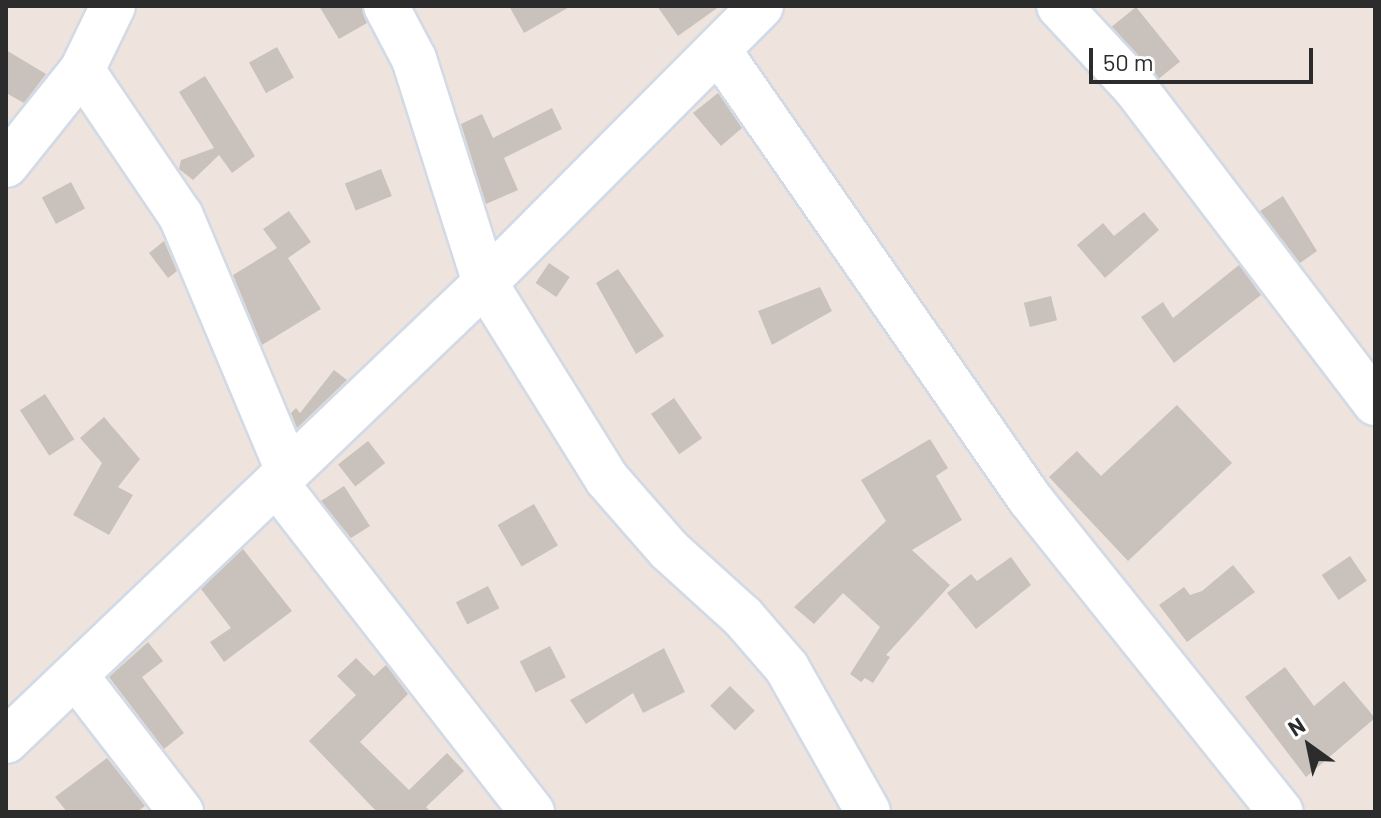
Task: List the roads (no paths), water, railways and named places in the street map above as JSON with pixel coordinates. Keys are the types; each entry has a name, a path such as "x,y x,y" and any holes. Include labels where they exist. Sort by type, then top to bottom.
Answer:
{"street":[{"path":"6,165 82,70 113,6"},
{"path":"386,6 414,59 485,283 607,479 669,550 743,617 787,668 868,812"},
{"path":"6,741 485,283 614,149 719,51 761,6"},
{"path":"1059,6 1136,89 1375,403"},
{"path":"719,51 1030,499 1281,812"},
{"path":"82,70 181,216 282,476 532,812"},
{"path":"76,676 181,812"}]}
